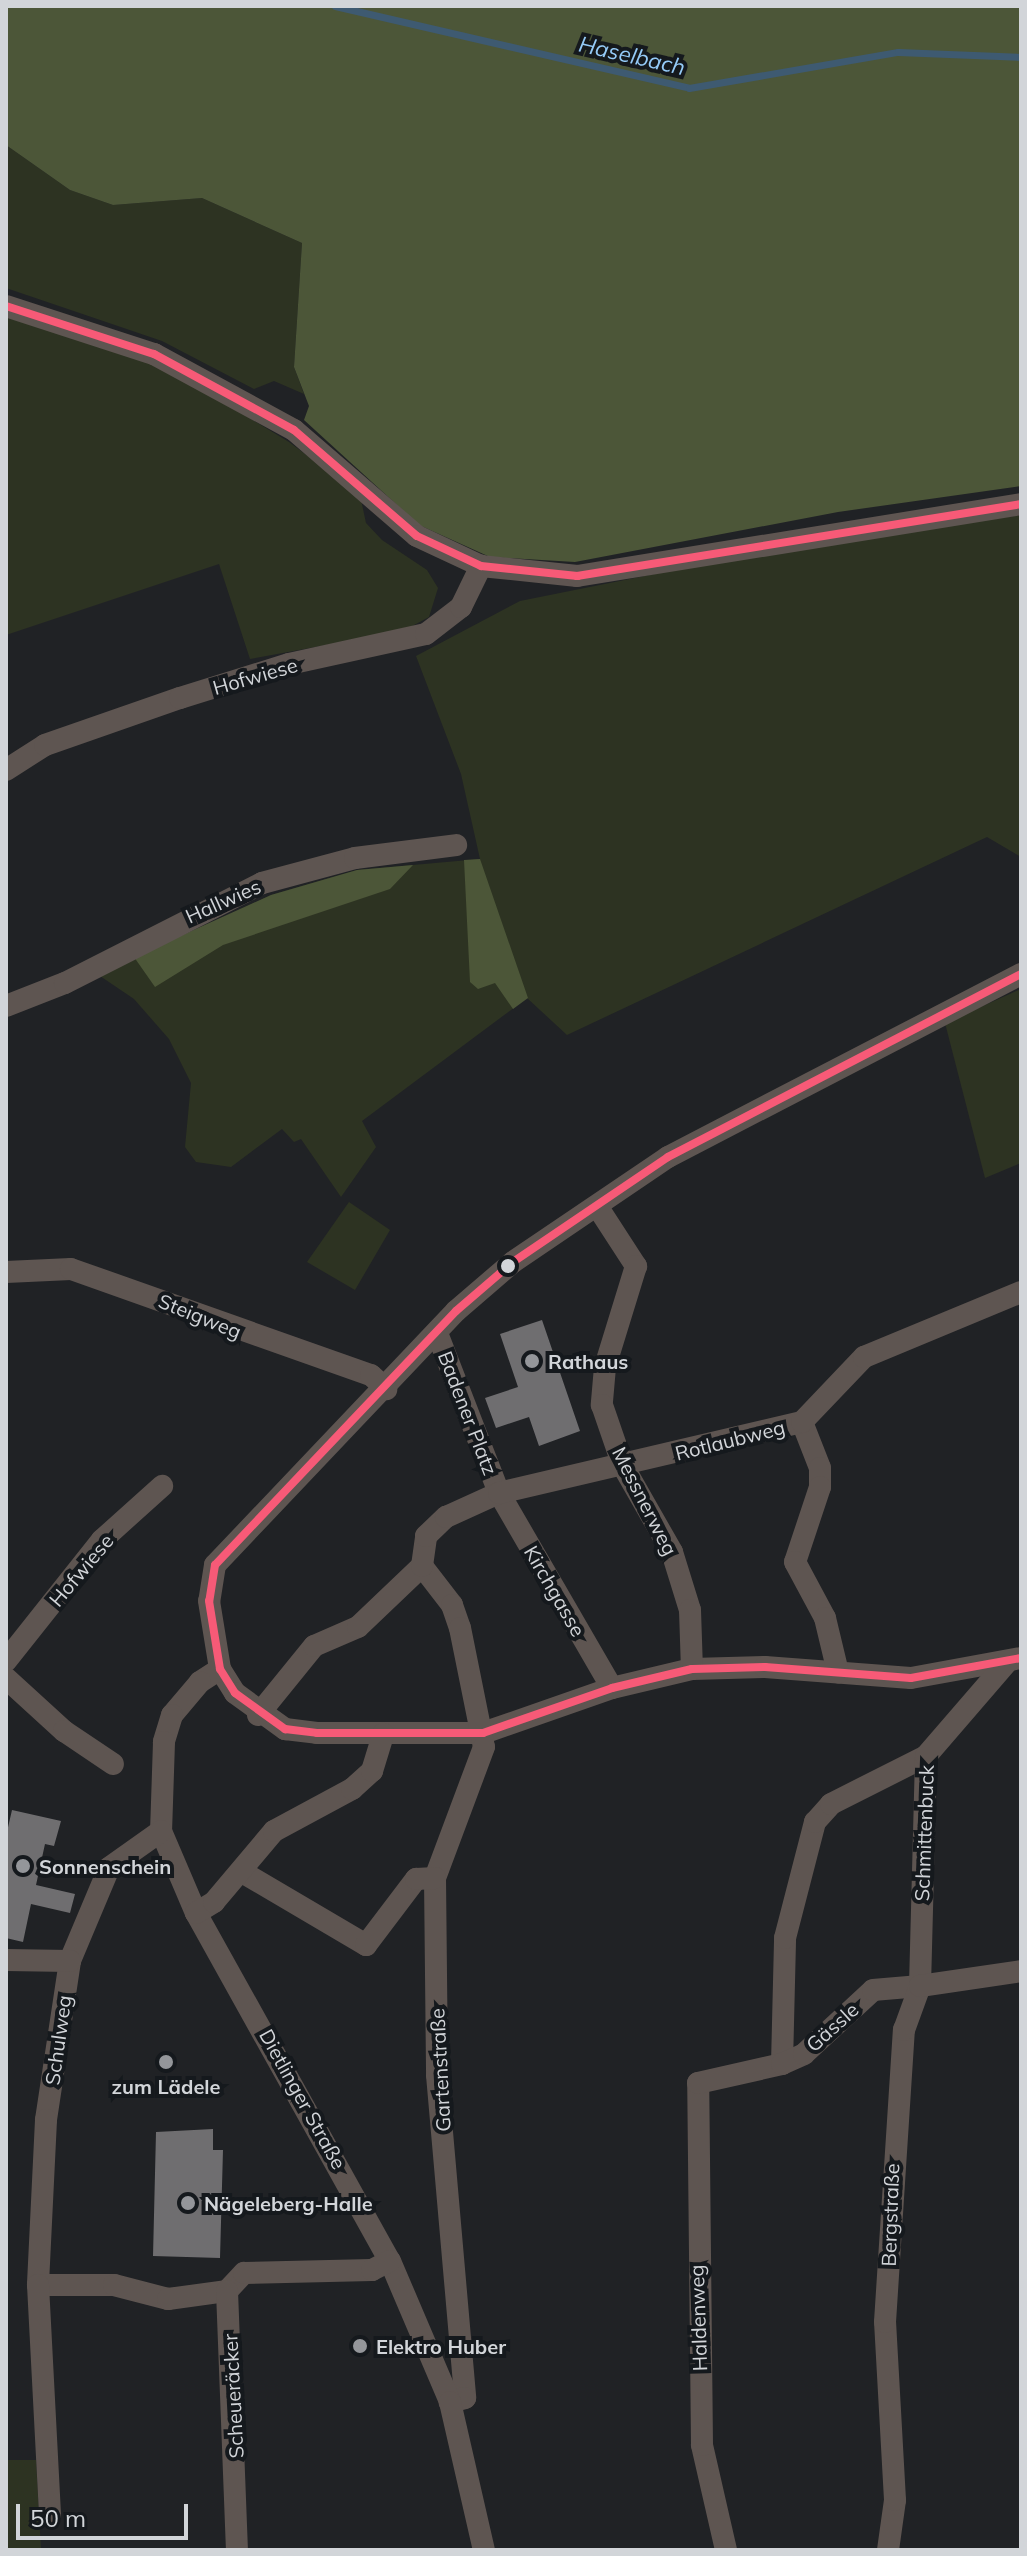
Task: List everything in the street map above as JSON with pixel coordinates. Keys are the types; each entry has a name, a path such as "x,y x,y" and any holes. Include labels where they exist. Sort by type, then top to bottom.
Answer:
{"street":[{"path":"6,306 154,354 294,430 417,536 481,566 577,576 1021,504"},
{"name":"Hofwiese","path":"6,770 45,745 180,698 289,664 426,634 461,607 481,566"},
{"name":"Hallwies","path":"6,1006 65,983 262,883 355,858 456,845"},
{"path":"1014,1659 911,1678 838,1672 692,1669 612,1688 483,1733 383,1734 285,1729 258,1715 220,1669 209,1601 215,1565 437,1333 513,1262 668,1157 1021,974"},
{"name":"Messnerweg","path":"597,1206 636,1266 605,1367 602,1405 623,1466 672,1552 690,1610 692,1669"},
{"name":"Steigweg","path":"6,1272 71,1269 371,1375 386,1389"},
{"name":"Rotlaubweg","path":"422,1566 426,1536 446,1517 499,1493 802,1422 864,1357 1021,1292"},
{"name":"Badener Platz","path":"437,1333 499,1493"},
{"path":"802,1422 820,1468 820,1487 795,1562 825,1618 838,1672"},
{"name":"Hofwiese","path":"6,1661 102,1540 162,1486"},
{"name":"Kirchgasse","path":"499,1493 612,1688"},
{"path":"258,1715 314,1646 358,1627 422,1566 452,1605 483,1733"},
{"name":"Schmittenbuck","path":"920,1986 926,1756 1014,1659"},
{"name":"Dietlinger Straße","path":"220,1669 200,1682 172,1715 164,1742 161,1831 196,1913 390,2261 450,2402 484,2550"},
{"path":"6,1678 64,1731 113,1764"},
{"name":"Gartenstraße","path":"450,2402 465,2398 437,2075 435,1878 484,1747 483,1733"},
{"path":"196,1913 242,1872 274,1831 352,1789 372,1771 383,1734"},
{"path":"782,2064 785,1938 815,1822 831,1804 926,1756"},
{"name":"Schulweg","path":"50,2514 38,2285 46,2120 70,1961 109,1868 161,1831"},
{"path":"242,1872 366,1945 416,1879 435,1878"},
{"path":"6,1960 70,1961"},
{"path":"920,1986 1021,1971"},
{"name":"Gässle","path":"698,2083 782,2064 804,2054 873,1990 920,1986"},
{"name":"Bergstraße","path":"888,2550 895,2500 885,2322 892,2148 904,2030 920,1986"},
{"name":"Haldenweg","path":"698,2083 702,2445 726,2550"},
{"path":"38,2285 114,2285 168,2299 227,2291 244,2273 372,2270 390,2261"},
{"name":"Scheueräcker","path":"227,2291 237,2550"}],"green space":[{"path":"6,6 1021,6 1021,486 838,512 575,562 490,557 419,525 304,420 309,406 294,367 302,243 202,198 113,205 70,190 6,145"},
{"path":"6,145 70,190 113,205 202,198 302,243 294,367 304,394 274,381 254,389 162,341 6,288"},
{"path":"6,316 160,364 289,442 360,495 366,523 382,540 427,570 438,588 429,617 403,631 250,659 219,564 6,635"},
{"path":"1021,515 1021,857 987,837 567,1035 527,998 362,1121 376,1147 341,1197 301,1139 294,1142 282,1129 231,1167 196,1162 185,1147 191,1083 169,1039 134,999 100,976 271,895 357,870 480,859 461,774 416,656 520,601 769,551"},
{"path":"480,859 528,998 513,1009 495,983 478,989 470,982 464,860"},
{"path":"413,865 390,889 223,945 155,987 134,957 271,895 357,870"},
{"path":"1021,989 1021,1163 985,1178 945,1023"},
{"path":"349,1202 390,1230 355,1290 307,1262"},
{"path":"6,2460 36,2460 41,2550 6,2550"}],"building":[{"name":"Rathaus","path":"542,1320 580,1431 539,1446 529,1417 496,1428 485,1398 518,1387 500,1334"},
{"name":"Sonnenschein","path":"12,1810 61,1821 54,1846 45,1844 36,1885 75,1894 70,1913 31,1904 23,1942 6,1938 6,1836"},
{"name":"Nägeleberg-Halle","path":"213,2129 213,2150 223,2150 220,2258 153,2256 156,2132"}],"waterway":[{"name":"Haselbach","path":"335,6 689,88 898,52 1021,57"}],"transit line":[{"path":"6,306 154,354 294,430 417,536 481,566 577,576 1021,504"},
{"path":"1021,974 668,1157 513,1262 456,1311 215,1565 209,1601 220,1669 235,1693 285,1729 317,1733 483,1733 612,1688 692,1669 765,1667 911,1678 1021,1658"}],"place":[{"name":"Rathaus","path":"532,1361"},
{"name":"Sonnenschein","path":"23,1866"},
{"name":"zum Lädele","path":"166,2062"},
{"name":"Nägeleberg-Halle","path":"188,2203"},
{"name":"Elektro Huber","path":"360,2346"}]}
